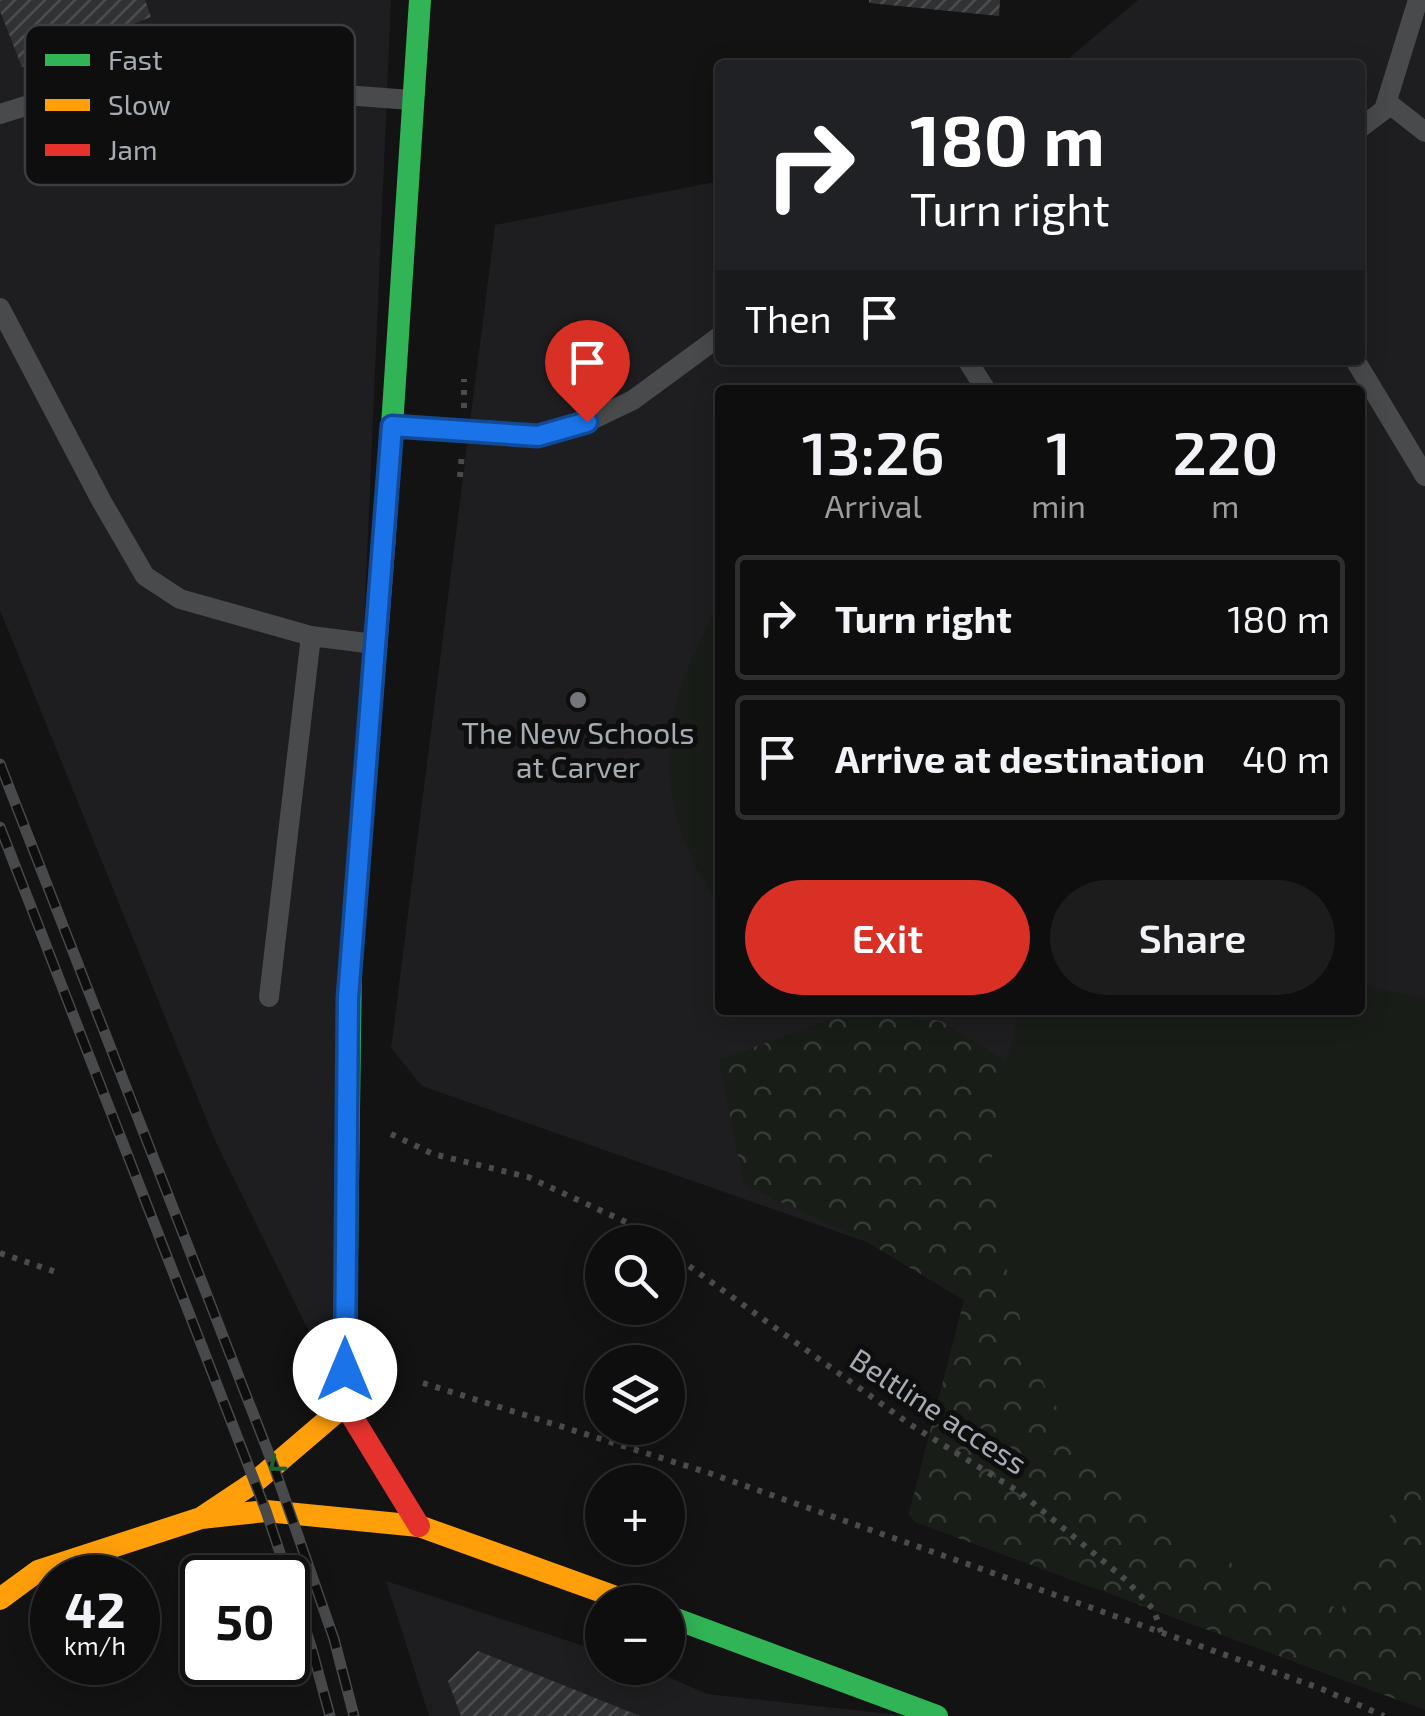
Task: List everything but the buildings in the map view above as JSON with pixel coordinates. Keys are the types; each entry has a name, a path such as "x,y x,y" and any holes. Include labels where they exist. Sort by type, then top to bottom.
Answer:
{"main road":[{"path":"419,1526 345,1406 348,998 420,0"},
{"path":"201,1518 255,1482 345,1406"},
{"path":"0,1599 38,1571 201,1518 266,1512 419,1526 585,1586"},
{"path":"685,1622 937,1716"}],"lane":[{"path":"1365,124 1384,110 1418,0"},
{"path":"355,96 414,100"},
{"path":"1386,102 1425,132"},
{"path":"0,114 25,106"},
{"path":"0,308 145,576 180,599 311,636 376,644"},
{"path":"392,426 538,436 587,422 633,400 715,340"},
{"path":"1358,365 1425,476"},
{"path":"269,997 311,636"}],"path":[{"path":"464,380 464,409"},
{"path":"460,477 462,452"},
{"path":"390,1133 433,1154 528,1176 632,1225"},
{"path":"0,1252 56,1272"},
{"name":"Beltline access","path":"685,1263 911,1425 1021,1493 1126,1580 1154,1610 1161,1633"},
{"path":"423,1383 709,1472 1322,1689 1384,1716"}],"shaded area":[{"path":"0,0 391,0 348,998 345,1405 214,1138 0,610"},
{"name":"The New Schools at Carver","path":"1138,0 1425,0 1425,1710 915,1522 909,1514 964,1300 867,1242 422,1086 391,1048 495,225 715,182 715,365 1365,365 1365,60 1067,60"},
{"path":"386,1581 585,1646 585,1685 685,1684 707,1694 908,1716 429,1716"}],"green space":[{"path":"715,614 715,899 681,830 669,757 673,720 698,645"},
{"path":"1365,986 1425,998 1425,1448 1342,1608 1299,1600 1196,1544 1096,1463 1049,1396 1025,1336 1001,1248 992,1159 998,1094 1019,1015 1365,1015"},
{"path":"842,1015 895,1015 941,1021 1006,1061 992,1159 1001,1248 1025,1336 1049,1396 1096,1463 1299,1600 1342,1608 1425,1448 1425,1710 915,1522 909,1514 964,1300 867,1242 744,1185 719,1060"}],"railway":[{"path":"0,764 274,1467 334,1639 354,1716"},
{"path":"0,827 266,1511 330,1716"}],"traffic: fast":[{"path":"384,548 420,0"},
{"path":"345,1405 351,963"},
{"path":"685,1622 937,1716"}],"traffic: slow":[{"path":"0,1599 38,1571 201,1518 255,1482 345,1405"},
{"path":"201,1518 266,1511 419,1526 585,1586"}],"traffic: jam":[{"path":"351,963 384,548"},
{"path":"345,1405 419,1526"}],"place":[{"name":"The New Schools at Carver","path":"578,700"}],"route":[{"path":"345,1370 348,998 392,426 538,436 587,422"}]}
